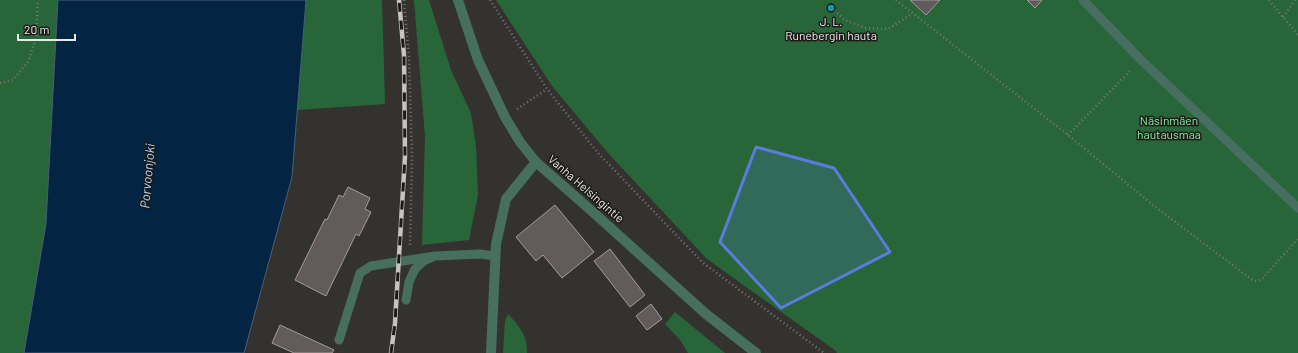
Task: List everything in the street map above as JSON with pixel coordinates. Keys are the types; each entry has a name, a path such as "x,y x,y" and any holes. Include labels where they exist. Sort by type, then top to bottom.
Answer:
{"street":[{"name":"Vanha Helsingintie","path":"458,0 478,60 505,117 520,142 536,162 706,314 756,353"},
{"path":"491,353 496,244 506,199 536,162"}],"lane":[{"path":"1083,0 1141,60 1298,208"},
{"path":"339,340 360,273 371,266 436,256 480,254 495,256"},
{"path":"406,300 409,282 415,269 424,261 436,256"}],"path":[{"path":"0,83 13,80 28,62 36,38 38,0"},
{"path":"404,0 409,57 412,157 410,261"},
{"path":"490,0 547,89 598,153 702,262 824,353"},
{"path":"896,0 1068,135 1158,209 1251,279 1257,281 1262,279 1298,239"},
{"path":"1269,0 1298,35"},
{"path":"1282,17 1295,0"},
{"path":"831,8 845,20 866,28 888,29 912,14"},
{"path":"1068,135 1141,60"},
{"path":"505,117 547,89"}],"highlighted area":[{"path":"756,147 834,168 890,252 781,308 720,242"}],"green space":[{"path":"0,0 58,0 46,224 24,353 0,353"},
{"path":"306,0 382,0 385,104 297,110"},
{"path":"414,0 429,0 451,70 471,113 476,147 478,195 469,240 422,245 425,137"},
{"name":"Näsinmäen hautausmaa","path":"496,0 1298,0 1298,353 837,353 707,259 608,153 552,86"},
{"path":"675,312 725,353 688,353 680,340 665,324"},
{"path":"508,314 519,327 524,336 527,353 503,353 505,321"}],"water":[{"name":"Porvoonjoki","path":"58,0 306,0 292,177 244,353 24,353 46,224"}],"building":[{"path":"910,0 940,0 926,15"},
{"path":"1027,0 1042,0 1035,8"},
{"path":"348,187 370,198 365,209 371,212 359,236 356,234 326,296 295,280 325,219 327,220 339,195 343,197"},
{"path":"555,205 594,252 562,278 543,255 536,261 516,237"},
{"path":"610,249 645,295 630,307 594,261"},
{"path":"651,304 662,319 647,330 636,316"},
{"path":"280,325 334,350 332,353 294,353 272,343"}],"railway":[{"path":"391,353 395,323 405,156 404,55 399,0"}],"place":[{"name":"J. L. Runebergin hauta","path":"831,8"}]}
